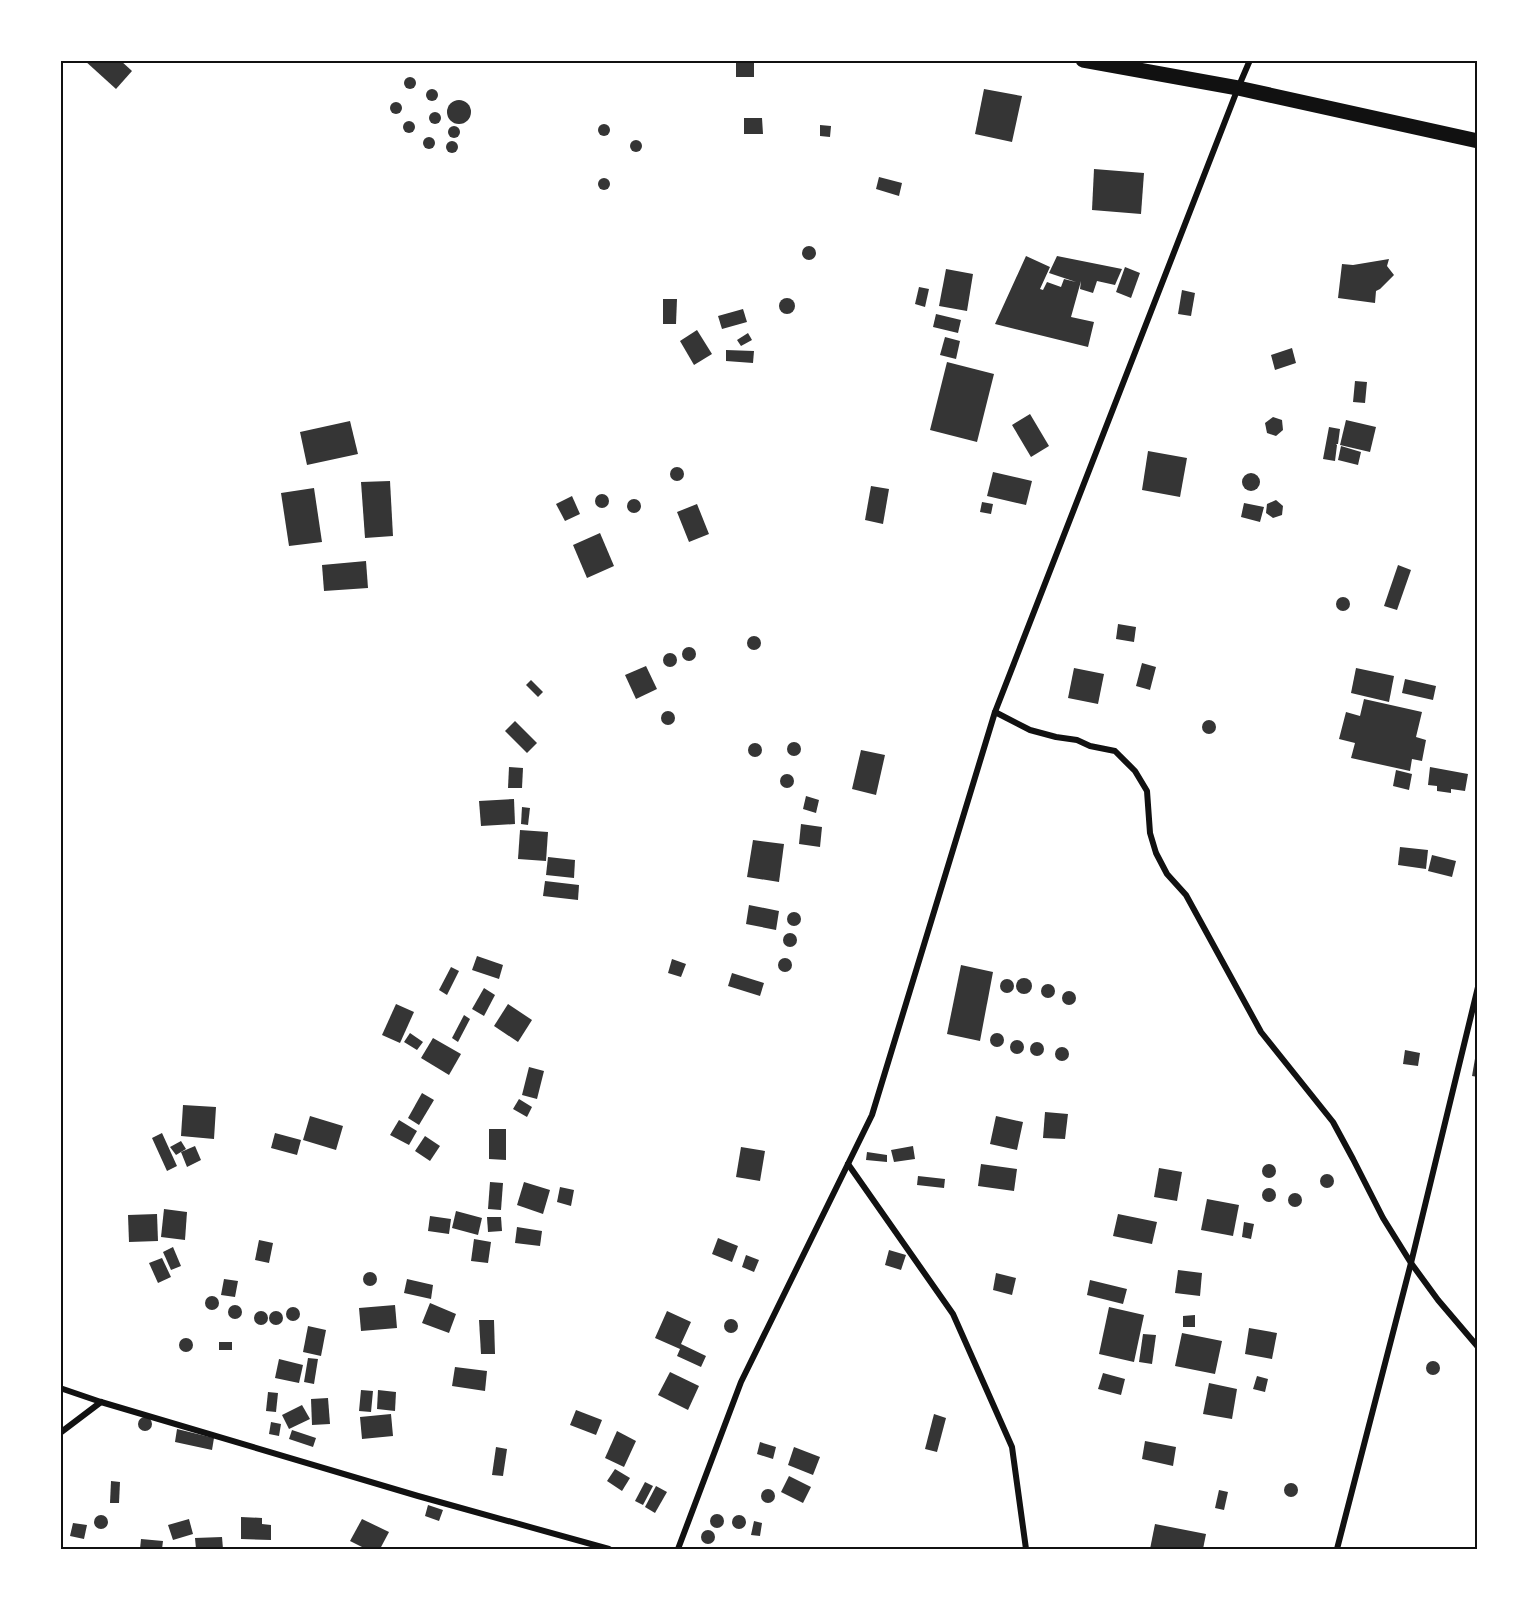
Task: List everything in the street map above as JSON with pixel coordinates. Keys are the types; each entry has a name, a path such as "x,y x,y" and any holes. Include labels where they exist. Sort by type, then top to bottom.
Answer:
{"main road":[{"path":"1083,60 1238,88 1478,141"}],"street":[{"path":"678,1549 741,1382 872,1115 995,712 1250,60"},
{"path":"995,712 1030,730 1114,751 1134,771 1147,791 1150,833 1156,853 1167,874 1186,895 1261,1032 1333,1122 1383,1218 1411,1263 1438,1300 1478,1347"},
{"path":"1337,1549 1411,1263 1478,987"},
{"path":"848,1164 953,1314 1012,1447 1026,1549"},
{"path":"60,1388 407,1493 609,1549"},
{"path":"60,1432 101,1402"}],"building":[{"path":"84,60 120,60 132,71 116,89"},
{"path":"736,60 754,60 754,77 736,77"},
{"path":"412,77 416,83 412,89 408,89 404,81"},
{"path":"434,89 438,95 434,101 430,101 426,93"},
{"path":"984,89 1022,96 1012,142 975,134"},
{"path":"454,100 464,100 471,107 471,117 464,124 454,124 447,117 447,107"},
{"path":"398,102 402,108 398,114 394,114 390,106"},
{"path":"437,112 441,118 437,124 433,124 429,116"},
{"path":"744,118 762,118 763,134 744,134"},
{"path":"411,121 415,127 411,133 407,133 403,125"},
{"path":"606,124 610,130 606,136 602,136 598,128"},
{"path":"820,125 831,126 830,137 820,136"},
{"path":"456,126 460,132 456,138 452,138 448,130"},
{"path":"431,137 435,143 431,149 427,149 423,141"},
{"path":"638,140 642,146 638,152 634,152 630,144"},
{"path":"454,141 458,147 454,153 450,153 446,145"},
{"path":"1094,169 1144,173 1141,214 1092,210"},
{"path":"879,177 902,183 899,196 876,189"},
{"path":"606,178 610,184 606,190 602,190 598,182"},
{"path":"806,246 812,246 816,253 812,260 806,260 802,256 802,250"},
{"path":"1026,256 1050,267 1040,289 1043,290 1047,282 1061,287 1064,279 1076,282 1049,273 1057,256 1122,269 1115,285 1097,281 1093,293 1080,289 1081,281 1071,317 1094,322 1088,347 995,324"},
{"path":"1389,259 1387,266 1394,275 1376,291 1375,303 1338,298 1342,264 1353,265"},
{"path":"1125,267 1140,273 1131,298 1116,292"},
{"path":"946,269 973,274 967,311 939,306"},
{"path":"919,287 929,289 925,307 915,304"},
{"path":"1182,290 1195,293 1191,316 1178,314"},
{"path":"784,298 790,298 795,306 793,312 784,314 779,309 779,303"},
{"path":"663,299 677,299 676,324 663,324"},
{"path":"743,309 747,322 722,329 718,316"},
{"path":"936,314 961,320 958,333 933,327"},
{"path":"697,330 712,354 694,365 680,341"},
{"path":"748,333 752,340 741,346 737,340"},
{"path":"945,337 960,341 956,359 940,355"},
{"path":"1292,348 1296,363 1275,370 1271,355"},
{"path":"726,350 754,351 753,363 726,361"},
{"path":"947,362 994,374 977,442 930,430"},
{"path":"1355,381 1367,382 1365,403 1353,402"},
{"path":"1030,414 1049,446 1031,457 1012,425"},
{"path":"1273,417 1282,420 1283,430 1276,436 1267,433 1265,423"},
{"path":"1346,420 1376,427 1370,452 1340,445"},
{"path":"350,421 358,454 307,465 300,432"},
{"path":"1329,427 1340,429 1335,461 1323,459"},
{"path":"1341,446 1361,452 1358,465 1338,460"},
{"path":"1148,451 1187,458 1180,497 1142,490"},
{"path":"674,467 680,467 684,474 680,481 674,481 670,477 670,471"},
{"path":"993,472 1032,481 1026,505 987,496"},
{"path":"1251,473 1257,476 1260,482 1257,488 1251,491 1245,488 1242,482 1245,476"},
{"path":"390,481 393,536 365,538 361,482"},
{"path":"871,486 889,489 883,524 865,520"},
{"path":"314,488 322,542 289,546 281,493"},
{"path":"599,494 605,494 609,501 605,508 599,508 595,504 595,498"},
{"path":"572,496 580,514 565,521 556,504"},
{"path":"631,499 637,499 641,506 637,513 631,513 627,509 627,503"},
{"path":"1276,500 1283,506 1282,515 1273,518 1266,513 1267,504"},
{"path":"982,502 993,504 991,514 980,512"},
{"path":"1244,503 1264,507 1260,522 1241,517"},
{"path":"697,504 709,534 689,542 677,512"},
{"path":"600,533 614,566 587,578 573,545"},
{"path":"366,561 368,588 324,591 322,565"},
{"path":"1398,565 1411,570 1397,610 1384,606"},
{"path":"1340,597 1346,597 1350,604 1346,611 1340,611 1336,607 1336,601"},
{"path":"1118,624 1136,627 1134,642 1116,639"},
{"path":"751,636 757,636 761,643 757,650 751,650 747,646 747,640"},
{"path":"686,647 692,647 696,654 692,661 686,661 682,657 682,651"},
{"path":"667,653 673,653 677,660 673,667 667,667 663,663 663,657"},
{"path":"1142,663 1156,667 1150,690 1136,686"},
{"path":"646,666 657,689 636,699 625,675"},
{"path":"1074,668 1104,674 1098,704 1068,698"},
{"path":"1356,668 1394,676 1389,702 1351,693"},
{"path":"1405,679 1436,686 1433,700 1402,693"},
{"path":"531,680 543,692 538,697 526,685"},
{"path":"1364,699 1422,712 1416,737 1426,740 1422,761 1412,759 1410,771 1351,758 1355,743 1339,739 1346,712 1360,716"},
{"path":"665,711 671,711 675,718 671,725 665,725 661,721 661,715"},
{"path":"1206,720 1212,720 1216,727 1212,734 1206,734 1202,730 1202,724"},
{"path":"515,721 537,743 527,753 505,731"},
{"path":"791,742 797,742 801,749 797,756 791,756 787,752 787,746"},
{"path":"752,743 758,743 762,750 758,757 752,757 748,753 748,747"},
{"path":"861,750 885,755 876,795 852,789"},
{"path":"509,767 523,768 522,788 508,788"},
{"path":"1430,767 1468,774 1465,791 1451,789 1451,793 1437,791 1437,786 1428,785"},
{"path":"1396,770 1412,774 1409,790 1393,786"},
{"path":"784,774 790,774 794,781 790,788 784,788 780,784 780,778"},
{"path":"806,796 819,800 816,813 803,809"},
{"path":"514,799 515,824 481,826 479,801"},
{"path":"522,807 530,808 528,825 521,824"},
{"path":"801,824 822,827 820,847 799,844"},
{"path":"520,830 548,832 546,861 518,859"},
{"path":"753,840 784,844 779,882 747,877"},
{"path":"1400,847 1428,850 1426,869 1398,865"},
{"path":"1432,855 1456,861 1452,877 1428,871"},
{"path":"548,857 575,860 574,878 546,875"},
{"path":"545,881 579,885 578,900 543,896"},
{"path":"749,905 779,911 776,930 746,924"},
{"path":"791,912 797,912 801,919 797,926 791,926 787,922 787,916"},
{"path":"787,933 793,933 797,940 793,947 787,947 783,943 783,937"},
{"path":"477,956 503,965 499,979 472,970"},
{"path":"782,958 788,958 792,965 788,972 782,972 778,968 778,962"},
{"path":"672,959 686,964 681,977 668,973"},
{"path":"961,965 993,972 980,1041 947,1034"},
{"path":"451,967 459,971 447,995 439,990"},
{"path":"732,973 764,983 760,996 728,986"},
{"path":"1024,978 1032,986 1024,994 1016,986"},
{"path":"1004,979 1010,979 1014,986 1010,993 1004,993 1000,989 1000,983"},
{"path":"1045,984 1051,984 1055,991 1051,998 1045,998 1041,994 1041,988"},
{"path":"484,988 495,995 484,1016 472,1009"},
{"path":"1066,991 1072,991 1076,998 1072,1005 1066,1005 1062,1001 1062,995"},
{"path":"396,1004 414,1012 400,1043 382,1035"},
{"path":"508,1004 532,1020 518,1042 494,1026"},
{"path":"464,1015 470,1019 458,1042 452,1038"},
{"path":"410,1033 423,1042 417,1050 404,1042"},
{"path":"994,1033 1000,1033 1004,1040 1000,1047 994,1047 990,1043 990,1037"},
{"path":"433,1038 461,1054 449,1075 421,1058"},
{"path":"1014,1040 1020,1040 1024,1047 1020,1054 1014,1054 1010,1050 1010,1044"},
{"path":"1034,1042 1040,1042 1044,1049 1040,1056 1034,1056 1030,1052 1030,1046"},
{"path":"1059,1047 1065,1047 1069,1054 1065,1061 1059,1061 1055,1057 1055,1051"},
{"path":"1478,1047 1478,1077 1472,1076"},
{"path":"1405,1050 1420,1053 1418,1066 1403,1064"},
{"path":"529,1067 544,1071 537,1099 522,1095"},
{"path":"422,1093 434,1100 419,1125 408,1118"},
{"path":"519,1099 532,1107 527,1117 513,1109"},
{"path":"183,1105 216,1107 214,1139 181,1136"},
{"path":"1045,1112 1068,1114 1065,1139 1043,1138"},
{"path":"310,1116 343,1126 336,1150 303,1140"},
{"path":"996,1116 1023,1122 1017,1150 990,1144"},
{"path":"399,1120 417,1131 409,1145 390,1135"},
{"path":"489,1129 506,1129 506,1160 489,1159"},
{"path":"162,1133 177,1166 167,1171 152,1138"},
{"path":"275,1133 301,1140 297,1155 271,1148"},
{"path":"425,1136 440,1146 430,1161 415,1151"},
{"path":"181,1141 186,1149 176,1155 170,1147"},
{"path":"195,1146 201,1160 187,1167 181,1152"},
{"path":"913,1146 915,1159 894,1162 891,1150"},
{"path":"741,1147 765,1151 760,1181 736,1177"},
{"path":"867,1152 887,1155 887,1162 866,1160"},
{"path":"981,1164 1017,1169 1014,1191 978,1186"},
{"path":"1266,1164 1272,1164 1276,1171 1272,1178 1266,1178 1262,1174 1262,1168"},
{"path":"1159,1168 1182,1172 1177,1201 1154,1197"},
{"path":"1324,1174 1330,1174 1334,1181 1330,1188 1324,1188 1320,1184 1320,1178"},
{"path":"918,1176 945,1179 944,1188 917,1185"},
{"path":"490,1182 503,1183 501,1210 488,1209"},
{"path":"524,1182 550,1190 543,1214 517,1205"},
{"path":"560,1187 574,1190 571,1206 557,1202"},
{"path":"1266,1188 1272,1188 1276,1195 1272,1202 1266,1202 1262,1198 1262,1192"},
{"path":"1292,1193 1298,1193 1302,1200 1298,1207 1292,1207 1288,1203 1288,1197"},
{"path":"1207,1199 1239,1205 1233,1236 1201,1230"},
{"path":"164,1209 187,1212 185,1240 161,1237"},
{"path":"456,1211 482,1218 478,1235 452,1228"},
{"path":"157,1214 158,1241 129,1242 128,1215"},
{"path":"1118,1214 1157,1222 1152,1244 1113,1236"},
{"path":"430,1216 451,1219 449,1234 428,1231"},
{"path":"487,1217 501,1217 502,1231 488,1232"},
{"path":"1244,1222 1254,1224 1251,1239 1242,1237"},
{"path":"517,1227 542,1231 540,1246 515,1243"},
{"path":"718,1238 738,1246 732,1262 712,1254"},
{"path":"474,1239 491,1242 488,1263 471,1261"},
{"path":"259,1240 273,1243 269,1263 255,1260"},
{"path":"173,1247 181,1266 171,1270 163,1252"},
{"path":"889,1250 906,1255 901,1270 885,1265"},
{"path":"746,1255 759,1260 754,1272 742,1267"},
{"path":"162,1258 171,1277 158,1283 149,1263"},
{"path":"1178,1270 1202,1273 1200,1296 1175,1293"},
{"path":"367,1272 373,1272 377,1279 373,1286 367,1286 363,1282 363,1276"},
{"path":"996,1273 1016,1278 1012,1295 993,1290"},
{"path":"224,1279 238,1281 235,1297 221,1295"},
{"path":"407,1279 433,1285 431,1299 404,1293"},
{"path":"1090,1280 1127,1289 1123,1304 1087,1295"},
{"path":"209,1296 215,1296 219,1303 215,1310 209,1310 205,1306 205,1300"},
{"path":"430,1303 456,1314 449,1333 422,1323"},
{"path":"232,1305 238,1305 242,1312 238,1319 232,1319 228,1315 228,1309"},
{"path":"395,1305 397,1328 361,1331 359,1308"},
{"path":"290,1307 296,1307 300,1314 296,1321 290,1321 286,1317 286,1311"},
{"path":"1109,1307 1144,1315 1134,1362 1099,1354"},
{"path":"258,1311 264,1311 268,1318 264,1325 258,1325 254,1321 254,1315"},
{"path":"273,1311 279,1311 283,1318 279,1325 273,1325 269,1321 269,1315"},
{"path":"667,1311 691,1322 681,1344 706,1356 701,1367 677,1356 680,1349 655,1338"},
{"path":"1195,1315 1195,1327 1183,1327 1183,1316"},
{"path":"728,1319 734,1319 738,1326 734,1333 728,1333 724,1329 724,1323"},
{"path":"479,1320 494,1320 495,1354 481,1354"},
{"path":"308,1326 326,1330 321,1356 303,1352"},
{"path":"1249,1328 1277,1333 1272,1359 1245,1354"},
{"path":"1182,1333 1222,1341 1215,1374 1175,1366"},
{"path":"1143,1334 1156,1335 1152,1364 1139,1362"},
{"path":"183,1338 189,1338 193,1345 189,1352 183,1352 179,1348 179,1342"},
{"path":"219,1342 232,1342 232,1350 219,1350"},
{"path":"308,1358 318,1359 314,1384 304,1382"},
{"path":"279,1359 303,1365 299,1383 275,1378"},
{"path":"1430,1361 1436,1361 1440,1368 1436,1375 1430,1375 1426,1371 1426,1365"},
{"path":"455,1367 487,1371 485,1391 452,1386"},
{"path":"670,1372 699,1386 688,1410 658,1395"},
{"path":"1103,1373 1125,1379 1121,1395 1098,1389"},
{"path":"1257,1376 1268,1379 1265,1392 1253,1389"},
{"path":"1209,1383 1237,1389 1232,1419 1203,1414"},
{"path":"361,1390 373,1391 371,1412 359,1411"},
{"path":"378,1390 396,1392 395,1411 377,1409"},
{"path":"268,1392 278,1393 276,1412 266,1411"},
{"path":"328,1398 330,1424 312,1425 311,1399"},
{"path":"302,1405 310,1419 289,1429 282,1415"},
{"path":"576,1410 602,1420 596,1435 570,1425"},
{"path":"391,1414 393,1436 362,1439 360,1417"},
{"path":"934,1414 946,1418 937,1452 925,1449"},
{"path":"142,1417 148,1417 152,1424 148,1431 142,1431 138,1427 138,1421"},
{"path":"271,1422 281,1424 279,1436 269,1434"},
{"path":"177,1429 214,1438 212,1450 175,1442"},
{"path":"292,1430 316,1438 313,1447 289,1439"},
{"path":"617,1431 636,1441 624,1467 605,1458"},
{"path":"1145,1441 1176,1447 1173,1466 1142,1459"},
{"path":"760,1442 776,1447 773,1459 757,1454"},
{"path":"496,1447 507,1449 503,1476 492,1475"},
{"path":"794,1447 820,1457 813,1475 788,1465"},
{"path":"615,1469 630,1478 622,1491 607,1481"},
{"path":"789,1476 811,1487 803,1503 781,1492"},
{"path":"111,1481 120,1482 119,1503 110,1503"},
{"path":"645,1482 653,1486 643,1505 635,1501"},
{"path":"1288,1483 1294,1483 1298,1490 1294,1497 1288,1497 1284,1493 1284,1487"},
{"path":"656,1486 667,1492 655,1513 645,1507"},
{"path":"765,1489 771,1489 775,1496 771,1503 765,1503 761,1499 761,1493"},
{"path":"1219,1490 1228,1492 1224,1510 1215,1508"},
{"path":"428,1505 443,1510 439,1521 425,1516"},
{"path":"714,1514 720,1514 724,1521 720,1528 714,1528 710,1524 710,1518"},
{"path":"98,1515 104,1515 108,1522 104,1529 98,1529 94,1525 94,1519"},
{"path":"736,1515 742,1515 746,1522 742,1529 736,1529 732,1525 732,1519"},
{"path":"241,1517 262,1518 262,1524 271,1525 271,1540 241,1539"},
{"path":"189,1519 193,1534 173,1540 168,1525"},
{"path":"362,1519 389,1532 380,1549 366,1549 350,1541"},
{"path":"754,1521 762,1523 760,1536 751,1535"},
{"path":"73,1523 87,1525 84,1539 70,1536"},
{"path":"1155,1524 1206,1534 1203,1549 1150,1549"},
{"path":"705,1530 711,1530 715,1537 711,1544 705,1544 701,1540 701,1534"},
{"path":"222,1537 223,1549 196,1549 195,1538"},
{"path":"141,1539 163,1541 162,1549 140,1549"}]}
